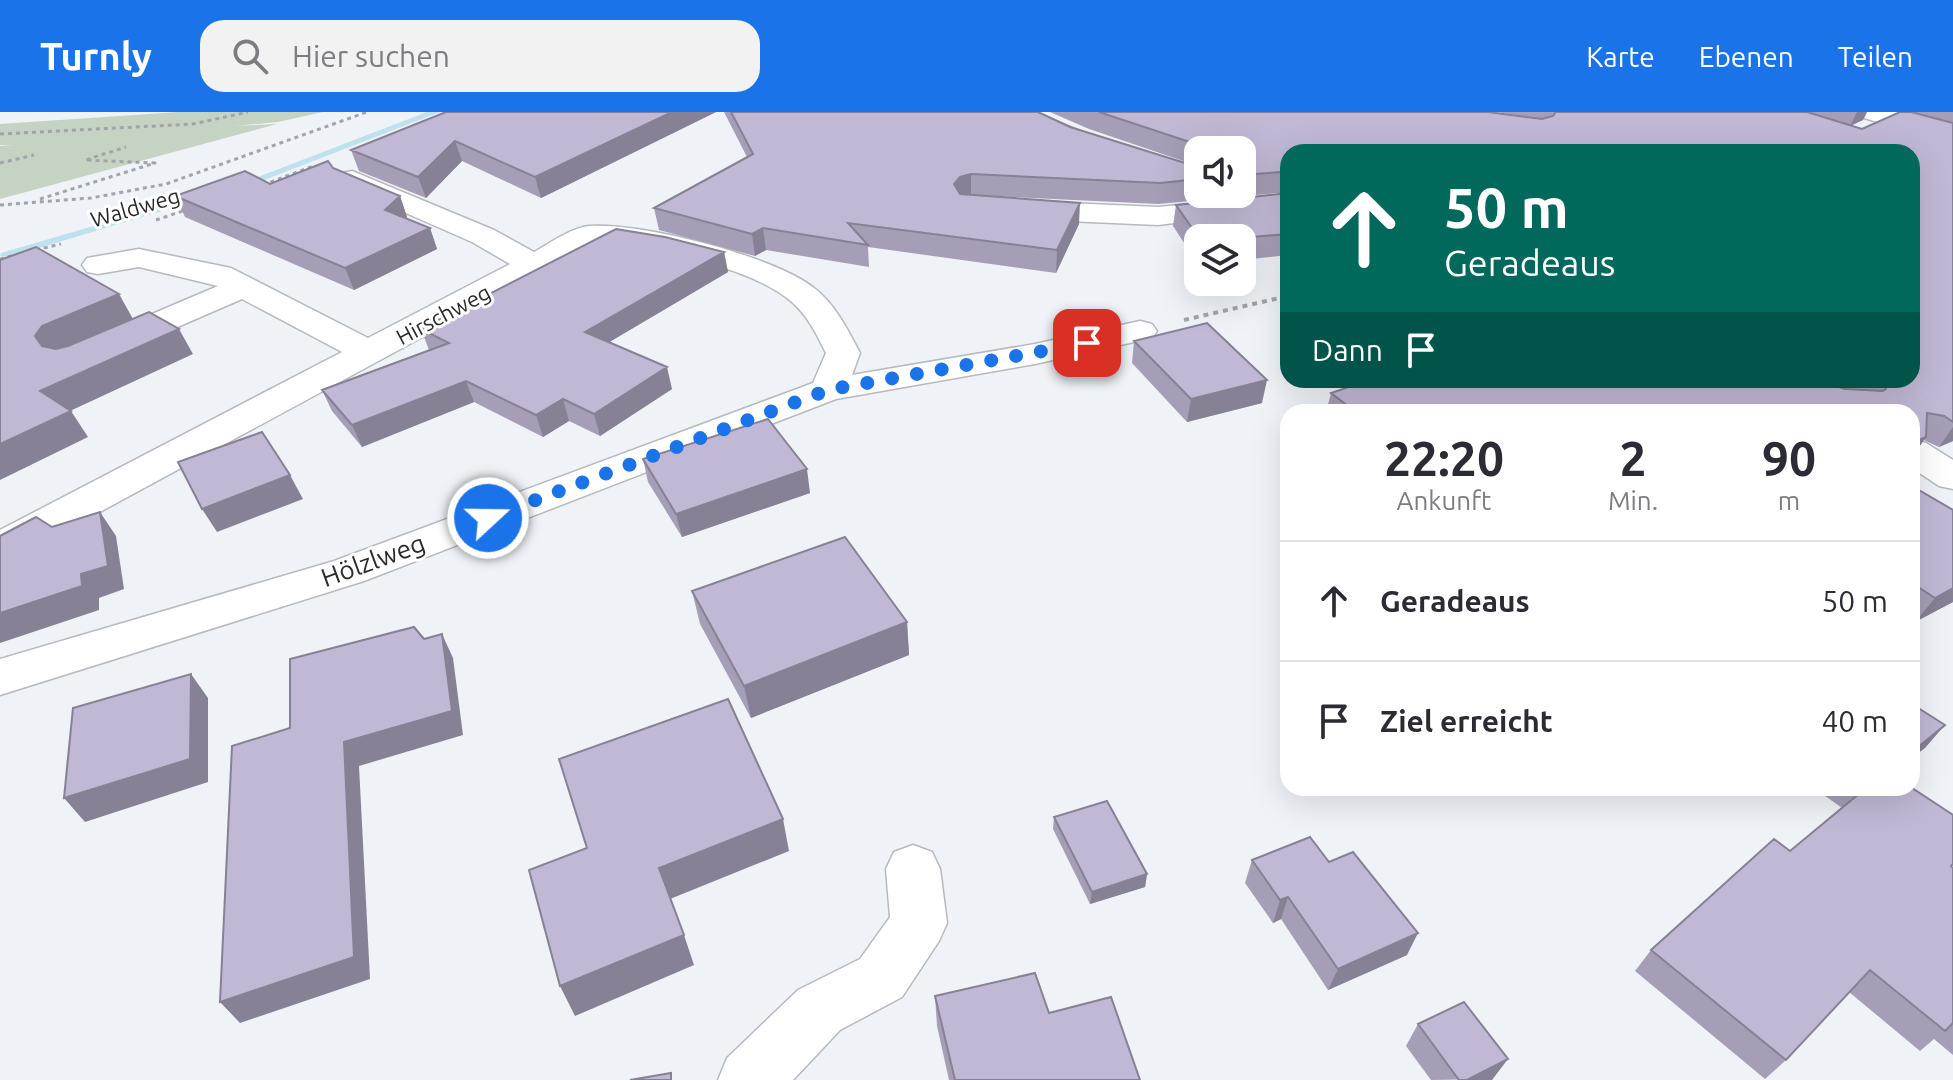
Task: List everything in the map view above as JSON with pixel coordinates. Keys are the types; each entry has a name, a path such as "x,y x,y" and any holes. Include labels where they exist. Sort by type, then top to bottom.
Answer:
{"street":[{"path":"1924,129 1953,118"},
{"path":"1875,121 1953,137"},
{"path":"352,179 483,236 534,265"},
{"path":"987,208 1158,216 1200,208"},
{"name":"Hirschweg","path":"5,544 589,235 631,237 696,253 762,274 799,291 822,314 843,353 828,390"},
{"path":"98,265 139,258 231,281 368,352"},
{"path":"85,355 231,281"},
{"name":"Hölzlweg","path":"0,677 349,571 828,390 1035,354 1140,331"},
{"path":"1920,456 1953,477"},
{"path":"749,1080 819,1010 881,978 919,923 913,869"}],"path":[{"path":"0,134 193,124 248,112"},
{"path":"0,205 91,198 166,184 367,112"},
{"path":"30,202 155,163 85,160 135,144 106,146"},
{"path":"0,162 41,152 14,154"},
{"path":"251,189 325,161"},
{"name":"Waldweg","path":"147,223 192,208"},
{"name":"Waldweg","path":"29,252 74,241"},
{"path":"0,259 15,255"},
{"path":"1140,331 1280,298"}],"green space":[{"path":"179,112 323,112 278,122 235,126 277,124 0,199 0,146 13,145 0,145 0,124"}],"building":[{"path":"446,112 672,112 535,177 455,141 418,177 351,150"},
{"path":"731,112 1038,112 1070,127 1184,163 1184,180 1160,183 971,174 960,177 954,184 960,194 1080,203 1057,250 848,223 868,245 763,228 752,234 654,208 753,154"},
{"path":"1099,112 1488,112 1542,119 1556,112 1807,112 1862,129 1900,112 1911,112 1953,123 1953,422 1944,416 1927,413 1926,437 1920,440 1920,404 1345,404 1331,393 1346,388 1842,388 1883,391 1885,388 1920,388 1920,144 1280,144 1280,172 1256,174 1256,136 1184,136 1184,140"},
{"path":"328,161 333,168 400,196 385,210 430,228 345,268 175,196 245,171 270,184"},
{"path":"1280,194 1280,235 1256,237 1256,224 1189,224 1176,205 1184,204 1184,208 1256,208 1256,196"},
{"path":"616,229 724,252 585,332 667,367 594,414 563,399 536,415 466,381 352,425 322,390 449,343 421,329"},
{"path":"36,247 119,294 42,326 35,336 42,346 56,349 68,346 149,312 179,329 40,391 71,411 0,444 0,260"},
{"path":"1207,323 1267,380 1191,399 1134,341"},
{"path":"768,419 807,469 676,514 643,459"},
{"path":"262,432 290,475 202,509 178,462"},
{"path":"1920,491 1953,510 1953,588 1935,598 1920,588"},
{"path":"100,512 108,566 81,574 82,586 0,613 0,536 36,517 52,527"},
{"path":"845,537 907,622 744,686 692,591"},
{"path":"414,627 424,639 442,634 452,711 344,742 354,957 220,1002 232,746 290,728 290,659"},
{"path":"191,674 190,759 64,798 73,708"},
{"path":"728,699 783,819 659,868 684,935 560,986 529,870 587,848 559,759"},
{"path":"1920,709 1945,725 1920,745"},
{"path":"1920,793 1953,815 1953,1023 1945,1031 1870,970 1786,1060 1651,950 1774,839 1790,851 1856,796 1920,796"},
{"path":"1107,801 1147,874 1092,892 1054,817"},
{"path":"1310,837 1329,862 1353,852 1418,933 1338,969 1288,897 1280,900 1252,860"},
{"path":"1035,973 1049,1013 1111,997 1140,1080 955,1080 935,996"},
{"path":"1464,1002 1508,1059 1467,1080 1459,1080 1418,1024"},
{"path":"671,1073 671,1080 630,1080"}],"waterway":[{"path":"242,185 435,112"},
{"path":"5,255 197,199"}],"route":[{"path":"488,518 828,390 1087,343"}]}
